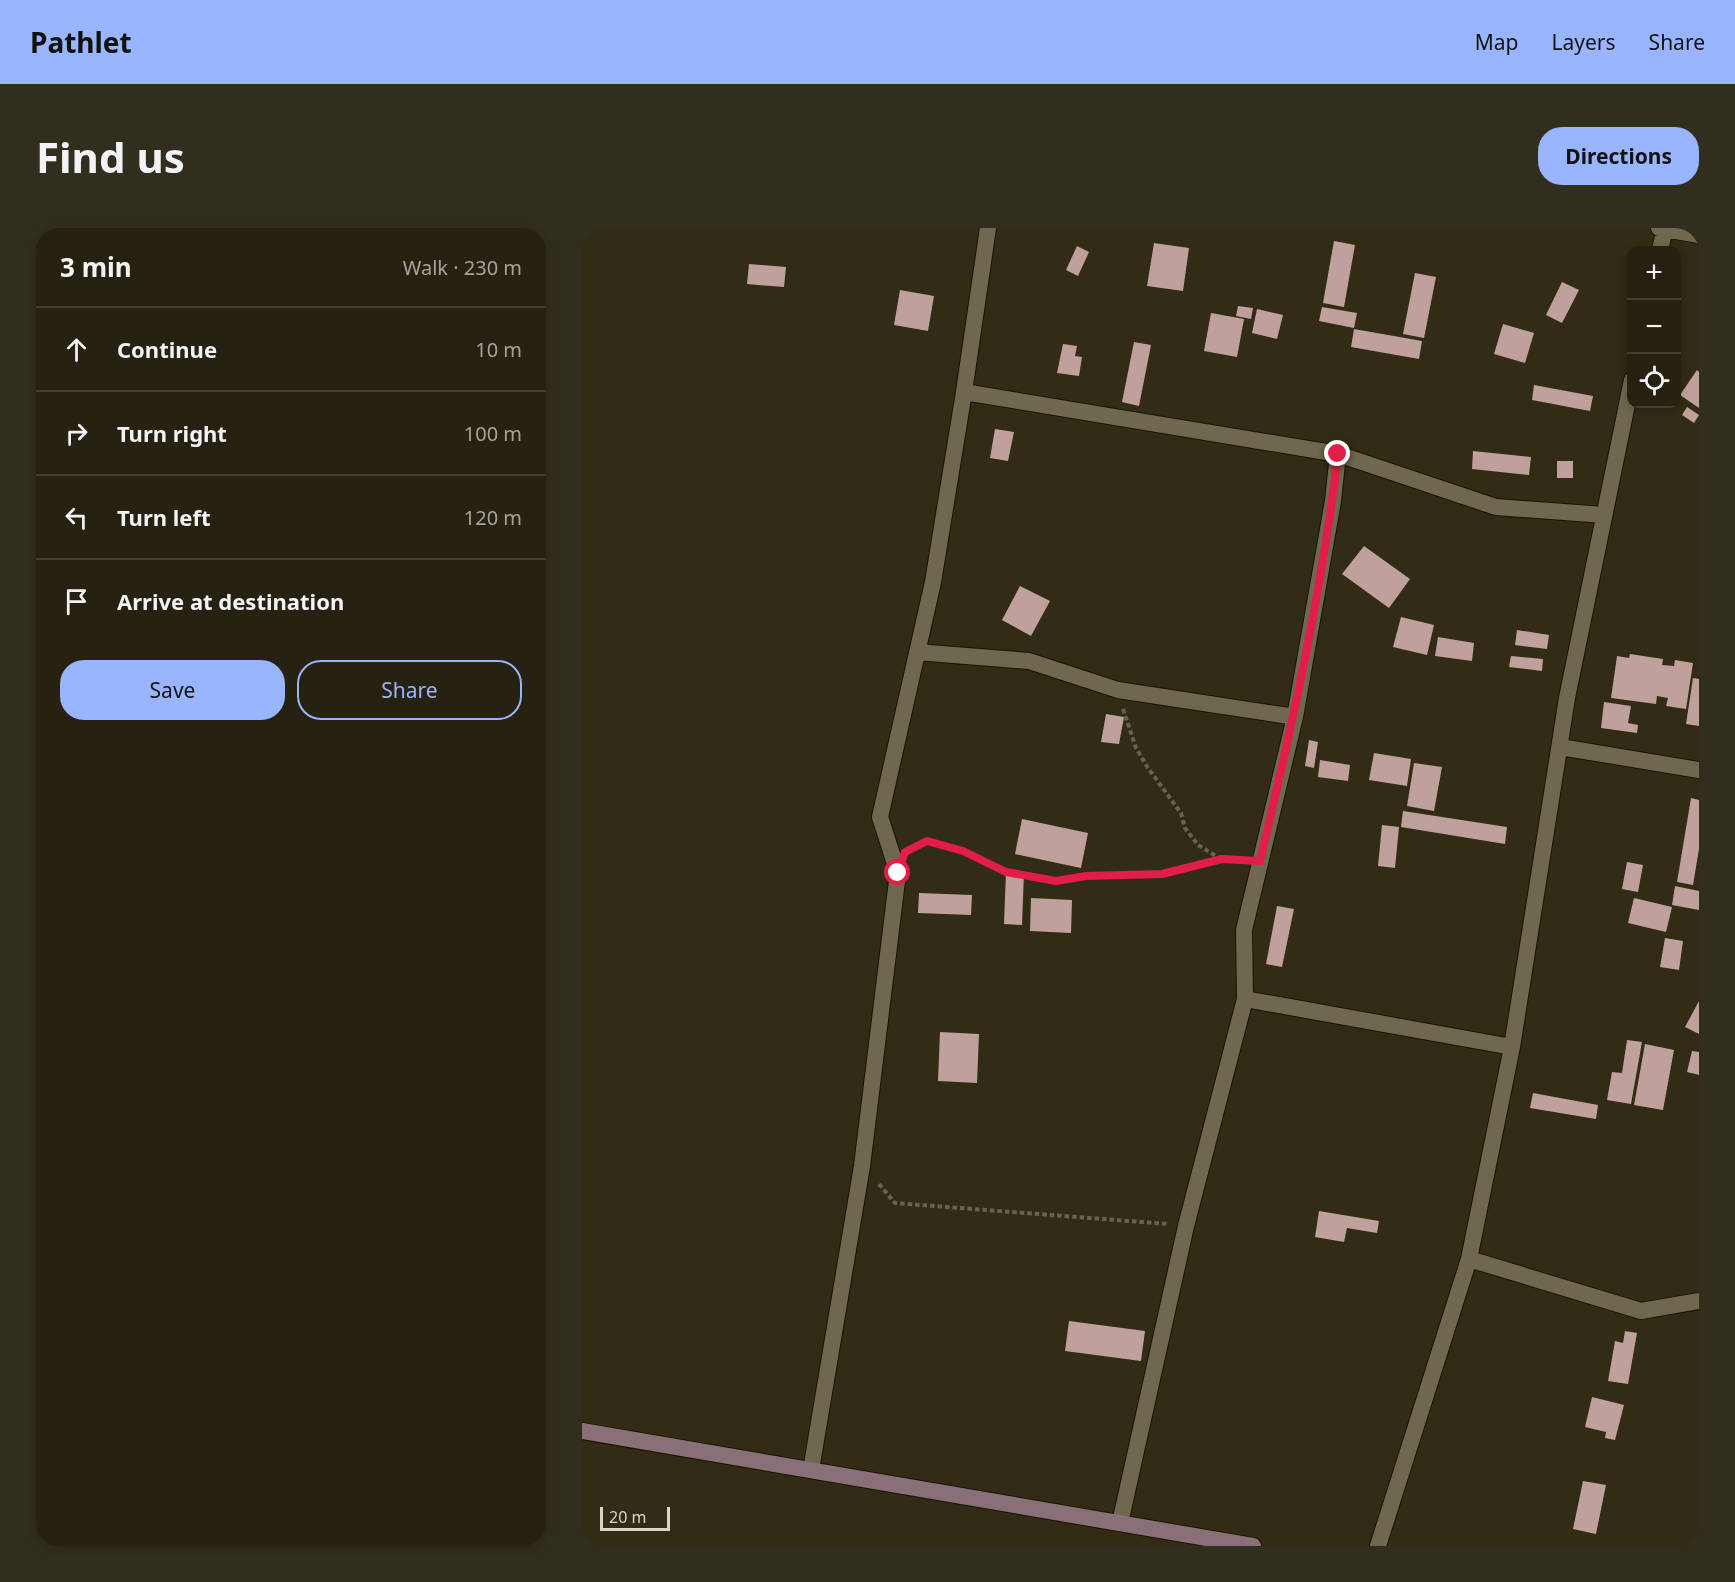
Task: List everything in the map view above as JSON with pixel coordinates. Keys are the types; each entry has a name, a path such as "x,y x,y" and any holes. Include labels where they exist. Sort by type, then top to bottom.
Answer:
{"main road":[{"path":"582,1431 1253,1546"}],"street":[{"path":"811,1470 862,1166 898,873 880,816 933,582 988,228"},
{"path":"1659,228 1699,235"},
{"path":"1660,246 1665,228"},
{"path":"964,392 1338,454 1496,507 1604,515"},
{"path":"1378,1546 1469,1259 1512,1047 1567,698 1627,404"},
{"path":"1120,1523 1186,1226 1245,999 1244,930 1294,717 1333,501 1338,454"},
{"path":"917,652 1029,661 1118,690 1294,717"},
{"path":"1560,747 1699,770"},
{"path":"1245,999 1512,1047"},
{"path":"1469,1259 1641,1311 1699,1301"}],"path":[{"path":"1118,690 1132,739 1148,768 1181,813 1185,828 1198,845 1222,859"},
{"path":"898,873 905,852 927,841 963,851 1006,872 1056,881 1086,876 1162,874 1222,859 1260,861"},
{"path":"862,1166 895,1203 1186,1226"}],"building":[{"path":"1334,241 1355,245 1344,307 1323,303"},
{"path":"1154,243 1189,248 1183,291 1147,286"},
{"path":"1077,246 1089,252 1078,276 1066,270"},
{"path":"749,264 786,267 784,287 747,284"},
{"path":"1415,273 1436,277 1424,338 1403,334"},
{"path":"1562,282 1579,290 1562,323 1546,315"},
{"path":"900,290 934,296 928,331 894,325"},
{"path":"1238,306 1253,308 1251,319 1236,316"},
{"path":"1322,307 1357,313 1354,328 1319,321"},
{"path":"1257,309 1283,315 1277,339 1252,333"},
{"path":"1211,313 1244,319 1237,357 1204,351"},
{"path":"1503,324 1534,333 1525,363 1494,354"},
{"path":"1354,329 1422,341 1419,359 1351,347"},
{"path":"1134,342 1151,345 1139,406 1122,402"},
{"path":"1063,344 1077,346 1075,356 1082,357 1079,376 1057,373"},
{"path":"1697,370 1699,372 1699,408 1681,394"},
{"path":"1534,385 1593,396 1590,411 1532,400"},
{"path":"1687,407 1699,415 1694,423 1682,415"},
{"path":"995,429 1014,432 1008,461 990,458"},
{"path":"1473,451 1531,457 1529,475 1472,469"},
{"path":"1557,461 1573,461 1573,478 1557,478"},
{"path":"1364,546 1410,579 1389,608 1342,574"},
{"path":"1020,586 1050,601 1031,636 1002,620"},
{"path":"1401,617 1434,625 1427,655 1393,647"},
{"path":"1517,630 1549,635 1547,649 1515,645"},
{"path":"1438,637 1474,643 1472,661 1435,656"},
{"path":"1630,654 1663,659 1662,665 1674,666 1675,660 1693,663 1686,709 1666,706 1668,698 1657,696 1656,704 1611,698 1617,656 1629,658"},
{"path":"1511,656 1543,659 1542,671 1509,667"},
{"path":"1693,678 1699,679 1699,726 1686,724"},
{"path":"1604,702 1631,706 1628,723 1638,725 1637,733 1601,728"},
{"path":"1106,714 1124,717 1119,744 1101,742"},
{"path":"1309,740 1318,742 1314,768 1305,766"},
{"path":"1374,753 1411,759 1407,786 1369,780"},
{"path":"1320,760 1350,765 1348,781 1318,777"},
{"path":"1414,763 1442,767 1434,811 1407,806"},
{"path":"1691,798 1699,800 1699,849 1693,885 1677,882"},
{"path":"1403,811 1507,827 1505,844 1401,827"},
{"path":"1022,819 1088,833 1081,868 1015,854"},
{"path":"1382,825 1399,827 1395,868 1378,866"},
{"path":"1627,862 1643,865 1638,892 1622,889"},
{"path":"1006,871 1024,872 1022,925 1004,924"},
{"path":"1675,886 1699,891 1699,910 1672,905"},
{"path":"919,893 972,895 971,915 918,913"},
{"path":"1031,898 1072,900 1071,933 1030,931"},
{"path":"1634,898 1672,907 1666,932 1628,923"},
{"path":"1277,906 1294,909 1282,967 1266,964"},
{"path":"1665,938 1683,941 1679,970 1660,967"},
{"path":"1699,1001 1699,1034 1685,1027"},
{"path":"940,1032 979,1034 977,1083 938,1081"},
{"path":"1627,1040 1642,1042 1631,1104 1607,1100 1612,1072 1622,1073"},
{"path":"1645,1044 1674,1050 1663,1110 1634,1105"},
{"path":"1692,1051 1699,1052 1699,1075 1687,1072"},
{"path":"1533,1093 1598,1105 1596,1119 1530,1108"},
{"path":"1319,1211 1379,1221 1377,1233 1347,1228 1344,1242 1315,1237"},
{"path":"1069,1321 1145,1331 1141,1361 1065,1351"},
{"path":"1625,1331 1637,1333 1628,1384 1608,1381 1615,1341 1623,1343"},
{"path":"1592,1397 1624,1405 1615,1440 1605,1438 1606,1432 1585,1427"},
{"path":"1583,1481 1606,1485 1596,1534 1573,1529"}],"route":[{"path":"898,873 905,852 927,841 963,851 1006,872 1056,881 1086,876 1162,874 1222,859 1260,861 1294,717 1333,501 1338,454"}]}
